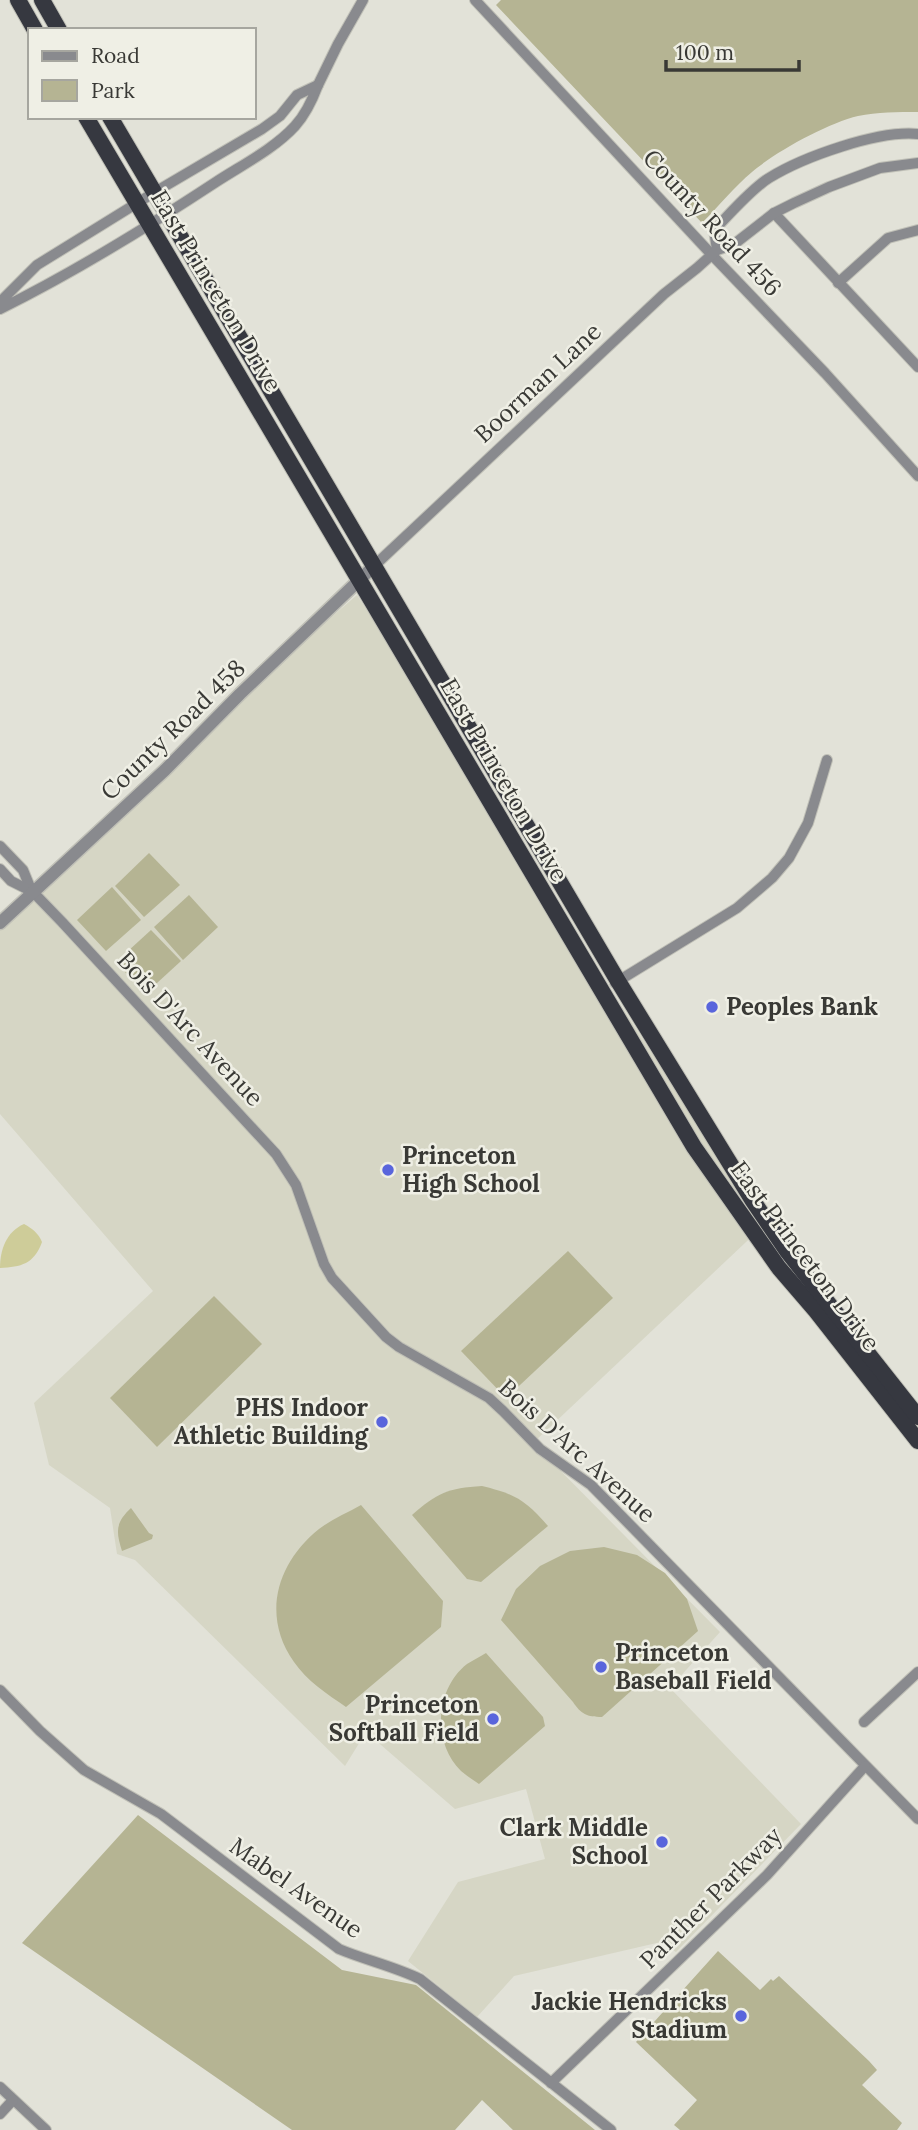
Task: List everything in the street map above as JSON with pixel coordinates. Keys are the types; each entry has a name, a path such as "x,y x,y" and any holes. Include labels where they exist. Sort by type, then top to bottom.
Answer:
{"highway":[{"path":"18,0 34,28"},
{"path":"42,0 58,28"},
{"name":"East Princeton Drive","path":"87,119 694,1146 779,1268 918,1441"},
{"name":"East Princeton Drive","path":"111,119 618,981 752,1201 918,1417"},
{"path":"694,1146 712,1134"}],"street":[{"path":"0,309 50,284 167,214 275,144 308,110 338,44 363,0"},
{"name":"County Road 456","path":"475,0 715,252 918,476"},
{"path":"0,302 37,265 262,130 280,116 297,95 318,85"},
{"path":"715,252 714,230 766,179 850,143 908,133 918,134"},
{"name":"Boorman Lane","path":"374,566 664,293 715,252 733,245 774,213 829,187 880,168 918,163"},
{"path":"774,213 918,367"},
{"path":"838,283 888,238 918,230"},
{"name":"County Road 458","path":"0,923 170,765 374,566"},
{"path":"602,991 737,908 772,878 789,858 808,823 827,760"},
{"path":"0,846 23,870 33,892"},
{"path":"0,869 11,881 33,892"},
{"name":"Bois D'Arc Avenue","path":"33,892 275,1154 296,1185 327,1271 352,1301 394,1344 489,1398 540,1450 591,1485 918,1819"},
{"path":"864,1722 918,1672"},
{"name":"Mabel Avenue","path":"0,1690 40,1731 84,1770 161,1814 339,1949 368,1961 396,1967 419,1979 611,2130"},
{"name":"Panther Parkway","path":"551,2083 766,1875 866,1766"},
{"path":"0,2087 46,2130"},
{"path":"0,2114 13,2100"}],"shaded area":[{"name":"Princeton High School","path":"357,595 763,1226 533,1443 720,1632 670,1688 801,1824 676,1952 661,1942 514,1976 477,2017 408,1961 458,1882 545,1859 526,1789 455,1809 366,1732 345,1766 135,1560 117,1554 110,1508 49,1465 34,1403 153,1291 0,1114 0,921 209,722"},
{"path":"24,1224 35,1232 42,1242 39,1249 26,1263 0,1268 5,1242"}],"green space":[{"path":"501,0 918,0 918,112 858,116 802,139 752,172 702,223 496,5"},
{"path":"149,853 180,885 144,917 115,886"},
{"path":"112,887 141,920 106,951 77,920"},
{"path":"189,895 218,927 183,960 154,927"},
{"path":"151,930 181,961 145,994 116,962"},
{"path":"568,1251 613,1298 506,1398 461,1351"},
{"path":"214,1296 262,1344 157,1447 110,1398"},
{"path":"482,1486 519,1499 548,1526 481,1582 467,1579 412,1515 444,1493"},
{"path":"361,1505 443,1601 441,1627 346,1707 311,1681 294,1662 278,1626 276,1608 284,1574 305,1543 324,1525"},
{"path":"131,1508 153,1535 152,1539 122,1551 118,1528"},
{"name":"Princeton Baseball Field","path":"604,1547 637,1555 665,1573 687,1599 698,1631 602,1717 585,1714 579,1709 501,1620 516,1589 540,1566 570,1551"},
{"name":"Princeton Softball Field","path":"486,1653 543,1717 545,1726 479,1784 461,1771 452,1759 445,1746 441,1716 448,1687 456,1675 467,1664"},
{"path":"138,1815 342,1970 416,1985 595,2130 513,2130 482,2100 455,2130 292,2130 22,1943"},
{"name":"Jackie Hendricks Stadium","path":"718,1951 760,1990 771,1979 773,1981 779,1976 869,2061 877,2070 862,2085 902,2123 897,2130 680,2130 674,2125 697,2100 636,2042"}],"place":[{"name":"Peoples Bank","path":"712,1007"},
{"name":"Princeton High School","path":"388,1170"},
{"name":"PHS Indoor Athletic Building","path":"382,1422"},
{"name":"Princeton Baseball Field","path":"601,1667"},
{"name":"Princeton Softball Field","path":"493,1719"},
{"name":"Clark Middle School","path":"662,1842"},
{"name":"Jackie Hendricks Stadium","path":"741,2016"}]}
